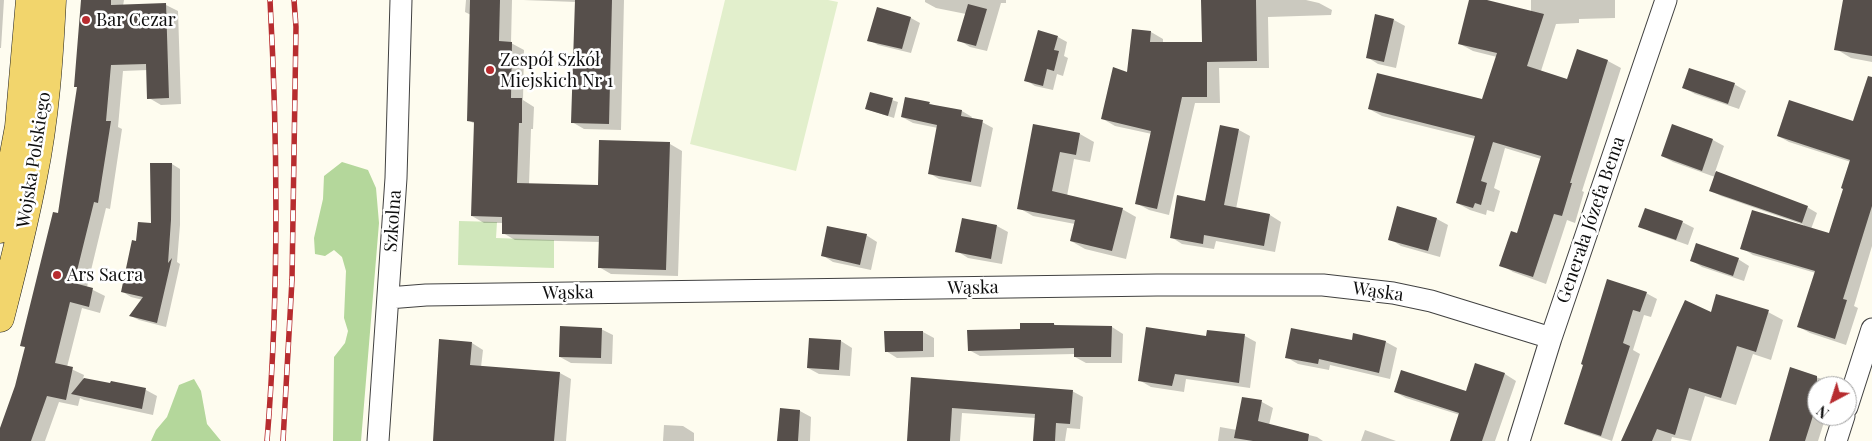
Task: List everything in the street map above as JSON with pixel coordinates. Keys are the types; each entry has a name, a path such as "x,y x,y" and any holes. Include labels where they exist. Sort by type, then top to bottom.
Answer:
{"main road":[{"name":"Wojska Polskiego","path":"0,229 19,126 30,0"},
{"name":"Wojska Polskiego","path":"0,318 4,287 26,214 41,130 52,0"}],"street":[{"name":"Szkolna","path":"378,441 396,178 401,0"},
{"name":"Generała Józefa Bema","path":"1519,441 1551,338 1666,0"},
{"name":"Wąska","path":"388,298 426,295 1323,285 1394,293 1431,301 1551,338"},
{"path":"1857,376 1872,329"},
{"path":"1836,441 1841,426"}],"green space":[{"path":"725,0 828,0 838,2 796,171 690,144"},
{"path":"342,162 368,170 376,188 379,223 361,441 333,441 334,357 345,343 348,331 344,318 346,271 342,257 334,250 325,256 315,254 314,238 323,199 324,176"},
{"path":"459,221 497,222 496,238 554,240 554,268 458,265"},
{"path":"194,379 201,391 207,424 221,441 151,441 156,430 167,417 179,385"}],"building":[{"path":"81,0 111,0 111,5 166,3 169,98 147,99 146,64 111,65 106,121 111,121 98,203 94,202 74,283 93,288 89,307 70,302 55,363 73,367 66,400 47,396 31,441 0,441 0,428 15,386 25,347 20,346 53,212 58,213 77,87 74,87"},
{"path":"470,0 500,0 499,41 512,42 511,98 522,98 522,123 519,123 517,183 598,185 599,140 670,142 666,270 598,268 599,236 502,234 502,217 471,216 474,122 467,121"},
{"path":"575,0 612,0 609,124 571,123"},
{"path":"1201,0 1256,0 1257,61 1207,62 1207,97 1182,97 1157,209 1135,204 1151,131 1101,119 1113,67 1127,72 1132,29 1151,31 1150,42 1202,42"},
{"path":"1469,0 1487,0 1544,14 1527,66 1567,79 1577,49 1608,60 1570,183 1572,183 1562,216 1554,214 1533,277 1499,266 1511,231 1517,233 1541,156 1493,142 1481,181 1487,183 1481,205 1475,203 1473,208 1456,203 1475,136 1368,109 1377,73 1482,99 1497,53 1458,44"},
{"path":"1843,0 1872,0 1872,56 1834,50"},
{"path":"968,4 987,9 976,46 957,41"},
{"path":"877,7 911,17 902,49 867,41"},
{"path":"1375,14 1394,19 1384,62 1366,58"},
{"path":"1038,30 1058,36 1054,50 1059,51 1054,71 1047,69 1043,86 1024,81"},
{"path":"1689,68 1735,83 1728,104 1682,88"},
{"path":"1868,76 1872,77 1872,206 1843,299 1847,300 1835,339 1797,327 1815,271 1740,249 1752,210 1829,233 1850,160 1777,136 1789,100 1853,121"},
{"path":"870,92 893,98 888,116 865,109"},
{"path":"905,97 962,110 961,116 983,120 971,182 928,174 937,125 901,117"},
{"path":"1033,124 1080,133 1076,155 1060,152 1052,191 1123,208 1112,251 1070,241 1075,220 1017,209"},
{"path":"1672,124 1713,139 1702,171 1661,156"},
{"path":"1220,125 1239,129 1224,205 1270,214 1264,246 1204,235 1203,244 1170,238 1177,195 1205,201"},
{"path":"150,163 172,163 168,263 172,258 157,323 129,316 143,297 121,292 132,240 136,241 138,222 151,223"},
{"path":"1716,171 1808,206 1802,223 1709,191"},
{"path":"1397,206 1437,218 1428,251 1388,240"},
{"path":"1645,208 1683,221 1676,240 1638,227"},
{"path":"962,218 997,225 991,259 955,252"},
{"path":"827,226 867,234 860,265 821,256"},
{"path":"1696,243 1739,258 1733,276 1690,261"},
{"path":"1607,279 1647,292 1640,312 1633,310 1623,343 1630,346 1601,436 1564,424"},
{"path":"1716,294 1769,310 1756,352 1737,346 1721,398 1689,388 1675,435 1657,429 1652,441 1621,441 1685,300 1711,312"},
{"path":"1020,323 1112,326 1111,357 1074,357 1074,348 968,351 967,330 1020,329"},
{"path":"560,326 602,328 601,358 559,357"},
{"path":"1146,327 1206,336 1207,330 1245,334 1239,383 1175,374 1172,386 1138,381"},
{"path":"1291,328 1352,340 1353,333 1386,341 1379,373 1319,359 1318,364 1285,358"},
{"path":"884,331 923,331 923,351 885,352"},
{"path":"809,338 841,340 839,370 807,368"},
{"path":"439,339 472,342 470,365 560,372 554,441 433,441"},
{"path":"1475,363 1505,373 1482,441 1450,441 1459,413 1394,392 1401,370 1466,391"},
{"path":"1790,367 1817,376 1807,376 1807,426 1810,426 1805,441 1769,441"},
{"path":"911,377 1073,390 1070,424 1056,423 1055,441 1033,441 1035,414 952,408 950,441 907,441"},
{"path":"84,378 146,388 142,409 71,394"},
{"path":"1242,397 1262,400 1258,421 1309,434 1308,441 1253,441 1234,438"},
{"path":"780,408 800,410 798,441 777,441"}],"railway":[{"path":"267,441 274,331 276,220 275,110 270,0"},
{"path":"283,441 292,280 296,27 294,0"}],"place":[{"name":"Bar Cezar","path":"86,20"},
{"name":"Zespół Szkół Miejskich Nr 1","path":"490,70"},
{"name":"Ars Sacra","path":"57,275"}]}
